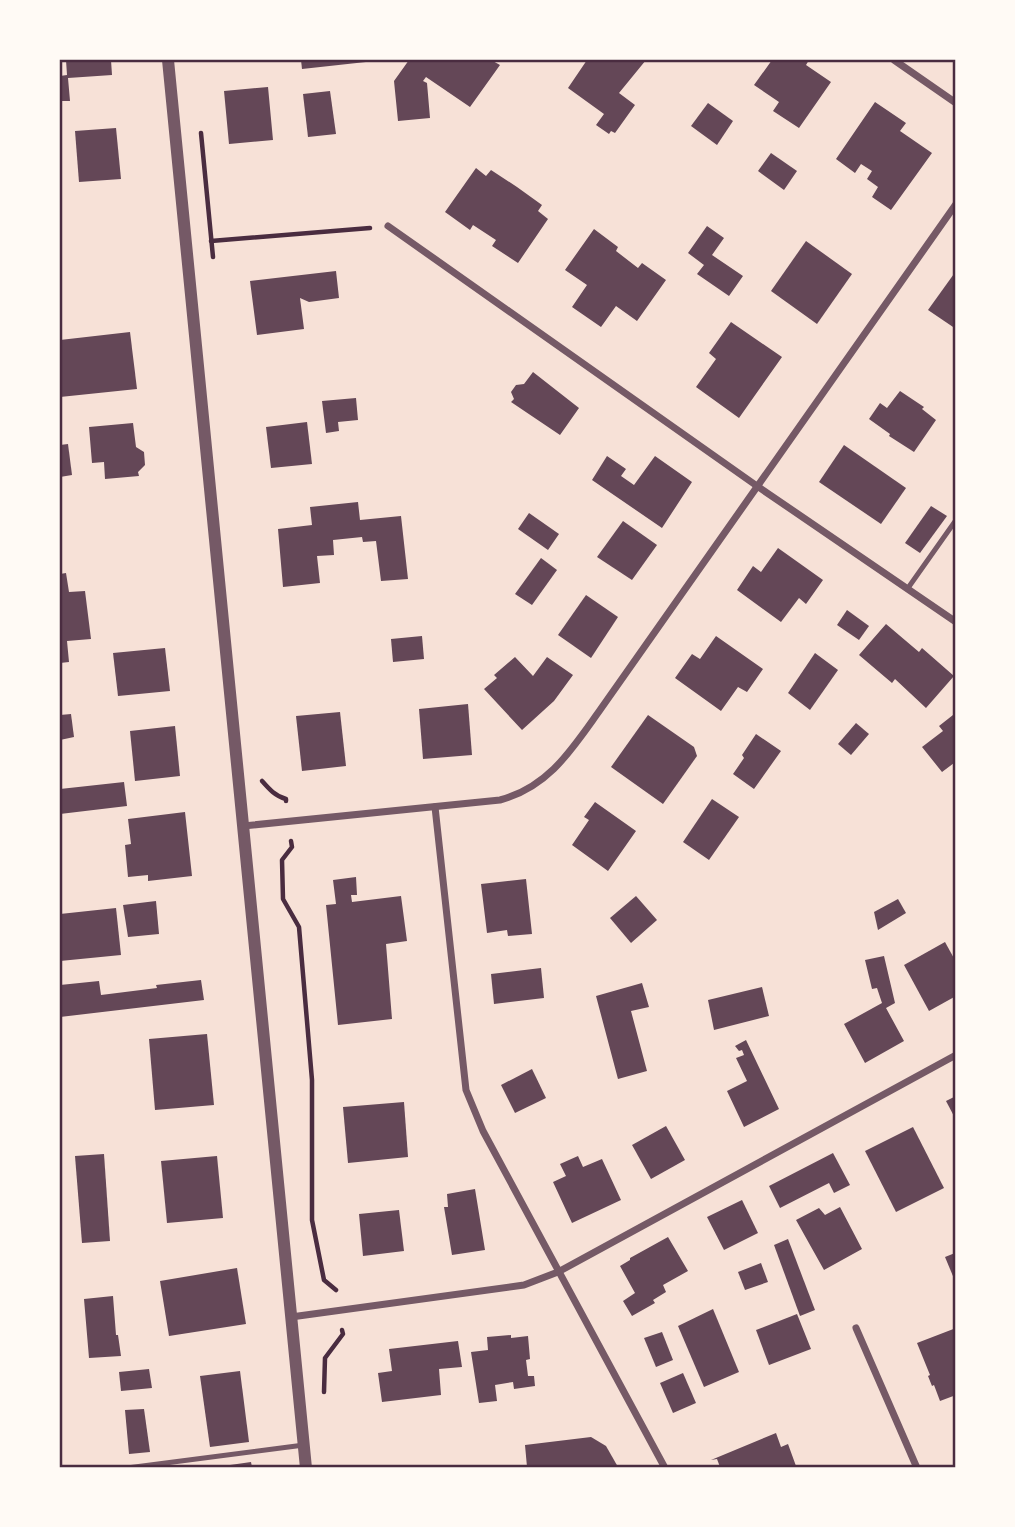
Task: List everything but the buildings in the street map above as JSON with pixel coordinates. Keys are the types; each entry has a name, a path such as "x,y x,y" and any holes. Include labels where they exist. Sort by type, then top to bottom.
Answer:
{"street":[{"path":"168,60 306,1468"},
{"path":"894,60 956,103"},
{"path":"243,826 500,800 514,796 554,771 600,710 956,204"},
{"path":"388,226 757,486 956,622"},
{"path":"435,807 466,1090 483,1131 665,1468"},
{"path":"291,1317 524,1285 558,1272 956,1055"},
{"path":"856,1328 916,1468"}],"lane":[{"path":"908,588 956,520"},
{"path":"127,1468 304,1446"}],"path":[{"path":"200,124 213,240 213,268"},
{"path":"186,243 388,226"},
{"path":"260,778 269,789 286,799 292,847 282,860 283,898 299,927 312,1080 312,1220 324,1280 336,1290 343,1334 325,1358 324,1403"}]}
